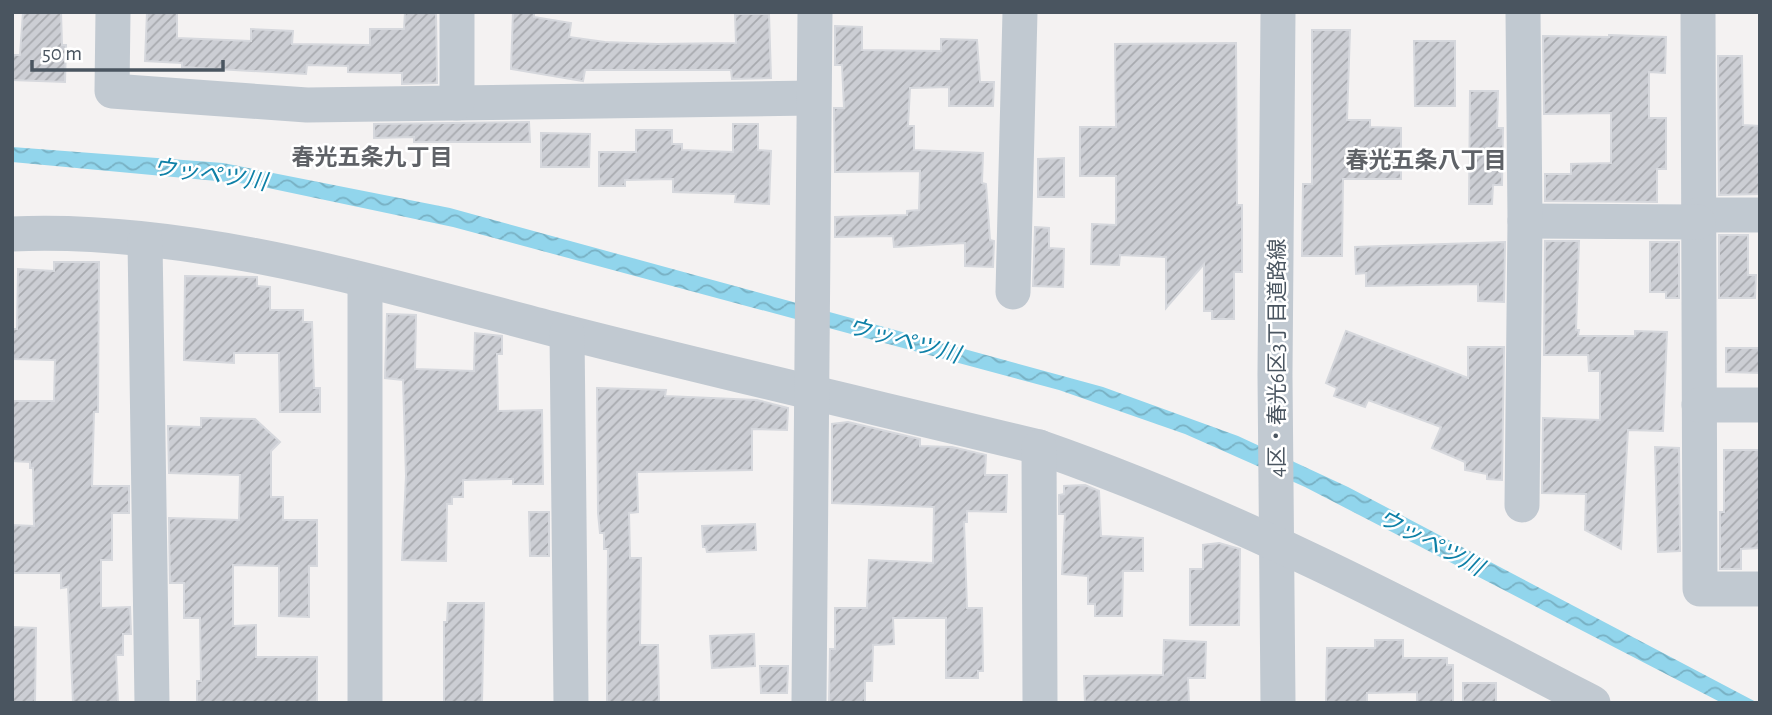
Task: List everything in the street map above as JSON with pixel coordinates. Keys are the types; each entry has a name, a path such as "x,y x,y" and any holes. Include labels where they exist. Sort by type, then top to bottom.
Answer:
{"street":[{"path":"113,12 112,91 307,105 812,98"},
{"path":"457,12 457,103"},
{"path":"809,703 812,98 815,12"},
{"path":"1013,292 1020,12"},
{"name":"4区・春光6区3丁目道路線","path":"1278,12 1275,390 1278,703"},
{"path":"1522,505 1525,221 1523,12"},
{"path":"1698,12 1700,589 1760,589"},
{"path":"1525,221 1698,219 1760,215"},
{"path":"12,234 70,231 230,252 365,281 567,333 812,379 1039,447 1278,530 1574,698"},
{"path":"145,241 152,703"},
{"path":"365,281 365,703"},
{"path":"567,333 571,703"},
{"path":"1699,405 1760,405"},
{"path":"1039,447 1040,703"}],"water":[{"name":"ウッペツ川","path":"12,147 223,163 450,208 1103,387 1238,436 1348,487 1758,703 1722,703 1305,487 1185,434 1059,390 453,227 249,184 12,162"}],"building":[{"path":"23,12 61,12 62,45 66,45 65,82 12,80 12,55 20,55"},
{"path":"147,12 177,12 177,38 251,41 251,29 293,31 292,44 370,45 370,29 404,29 405,12 436,12 437,83 402,84 402,73 348,72 348,66 307,65 306,74 182,67 182,63 145,61"},
{"path":"513,12 534,12 534,17 571,23 569,37 605,42 657,44 736,43 735,14 769,14 771,78 732,79 731,70 585,70 583,81 511,69"},
{"path":"835,26 862,27 862,50 941,51 941,39 977,40 980,82 994,82 993,106 949,106 949,87 910,88 908,126 914,126 914,150 983,153 982,183 986,184 990,240 994,241 993,267 965,266 965,243 894,247 893,236 835,237 835,217 907,215 907,211 919,210 920,171 835,172 834,108 844,108 842,65 835,65"},
{"path":"1312,30 1350,30 1347,120 1370,120 1370,127 1401,128 1401,179 1343,179 1342,256 1302,256 1303,184 1312,184"},
{"path":"1543,36 1666,37 1665,73 1649,72 1649,118 1666,118 1666,169 1657,169 1657,202 1545,201 1545,174 1571,174 1571,164 1611,163 1611,113 1544,114"},
{"path":"1414,41 1455,41 1455,106 1415,106"},
{"path":"1236,43 1237,205 1242,205 1242,272 1234,272 1234,319 1212,319 1212,311 1204,311 1204,264 1166,308 1166,257 1120,255 1119,265 1091,264 1092,224 1116,225 1116,176 1080,176 1080,127 1116,127 1115,44"},
{"path":"1718,56 1742,56 1743,125 1760,126 1760,194 1719,195"},
{"path":"1470,91 1498,91 1497,128 1503,128 1502,185 1493,185 1492,204 1469,204"},
{"path":"529,122 530,142 414,142 414,137 374,138 374,124"},
{"path":"733,124 758,124 758,150 771,151 769,204 735,202 736,194 673,192 673,179 625,180 625,186 599,186 599,152 636,152 636,130 672,130 672,144 682,144 682,150 733,152"},
{"path":"541,133 590,134 589,167 541,167"},
{"path":"1064,158 1064,197 1038,197 1038,159"},
{"path":"1035,227 1049,228 1049,248 1064,249 1063,287 1033,286"},
{"path":"1719,235 1748,235 1748,275 1756,275 1755,298 1719,298"},
{"path":"1545,241 1579,241 1578,336 1635,336 1635,331 1667,332 1663,431 1628,430 1621,549 1585,530 1586,494 1542,493 1543,418 1600,420 1600,371 1589,371 1588,355 1544,355"},
{"path":"1505,242 1504,302 1478,301 1478,284 1366,286 1366,273 1356,274 1355,247"},
{"path":"1650,242 1679,242 1679,298 1666,298 1666,292 1650,292"},
{"path":"54,262 99,262 98,412 94,412 92,486 129,486 129,513 112,513 112,560 101,560 101,608 130,607 131,634 123,634 123,655 116,655 118,703 73,703 68,587 61,588 61,573 12,573 12,525 34,526 33,468 30,468 30,462 12,461 12,401 54,401 55,360 12,359 12,329 17,329 18,269 54,271"},
{"path":"185,276 257,277 257,286 270,287 270,310 303,310 303,322 312,322 314,388 320,388 320,412 280,412 279,353 234,353 234,363 184,360"},
{"path":"387,314 416,315 415,369 474,371 475,333 502,336 502,354 497,354 498,411 542,410 543,484 513,484 513,479 463,480 463,497 452,497 452,504 447,504 446,561 402,560 406,476 403,380 385,378"},
{"path":"1346,331 1468,378 1468,347 1504,347 1502,480 1487,479 1487,474 1465,470 1465,462 1432,448 1441,427 1368,400 1365,407 1334,396 1337,388 1326,383"},
{"path":"1726,348 1760,348 1760,373 1726,372"},
{"path":"597,388 666,390 665,396 757,400 788,408 787,430 752,429 752,470 637,472 638,512 629,513 630,558 641,558 640,645 658,645 659,703 607,703 608,549 604,549 604,533 600,533 598,513"},
{"path":"201,418 255,419 280,442 271,451 271,497 283,497 283,520 317,520 317,566 309,566 309,617 279,616 279,566 233,565 233,626 256,625 256,657 317,657 317,703 197,703 197,681 201,681 200,618 184,618 184,583 170,583 169,518 239,520 240,475 169,473 168,426 201,427"},
{"path":"848,422 920,439 920,446 952,447 986,455 985,475 1007,475 1006,512 967,511 967,522 964,522 967,608 982,608 983,671 978,671 978,678 946,678 946,618 893,618 894,644 873,645 872,681 865,681 865,703 829,703 830,649 835,649 835,608 867,608 869,560 933,563 934,507 832,503 832,424"},
{"path":"1655,447 1679,448 1680,551 1658,552"},
{"path":"1724,450 1760,450 1760,548 1741,549 1741,569 1720,569"},
{"path":"1085,485 1099,491 1101,536 1143,538 1143,571 1123,571 1122,616 1095,616 1095,604 1088,604 1088,576 1062,574 1065,514 1059,514 1059,495 1064,494 1064,486"},
{"path":"529,512 549,512 549,556 530,556"},
{"path":"755,524 756,550 707,552 706,547 703,547 702,526"},
{"path":"1219,543 1240,549 1239,625 1190,625 1190,569 1203,569 1203,545"},
{"path":"448,603 484,603 482,703 444,703 444,622 447,622"},
{"path":"12,627 36,628 35,703 12,703"},
{"path":"754,634 755,666 712,668 710,636"},
{"path":"1164,640 1206,642 1205,678 1188,678 1189,703 1085,703 1084,676 1163,675"},
{"path":"1375,640 1403,640 1403,658 1447,658 1447,665 1453,665 1453,702 1417,702 1417,692 1367,693 1367,703 1326,703 1327,648 1375,648"},
{"path":"760,666 788,666 787,693 761,693"},
{"path":"1463,683 1496,683 1496,703 1463,703"}],"district":[{"name":"春光五条九丁目","path":"372,157"},
{"name":"春光五条八丁目","path":"1426,160"}]}
